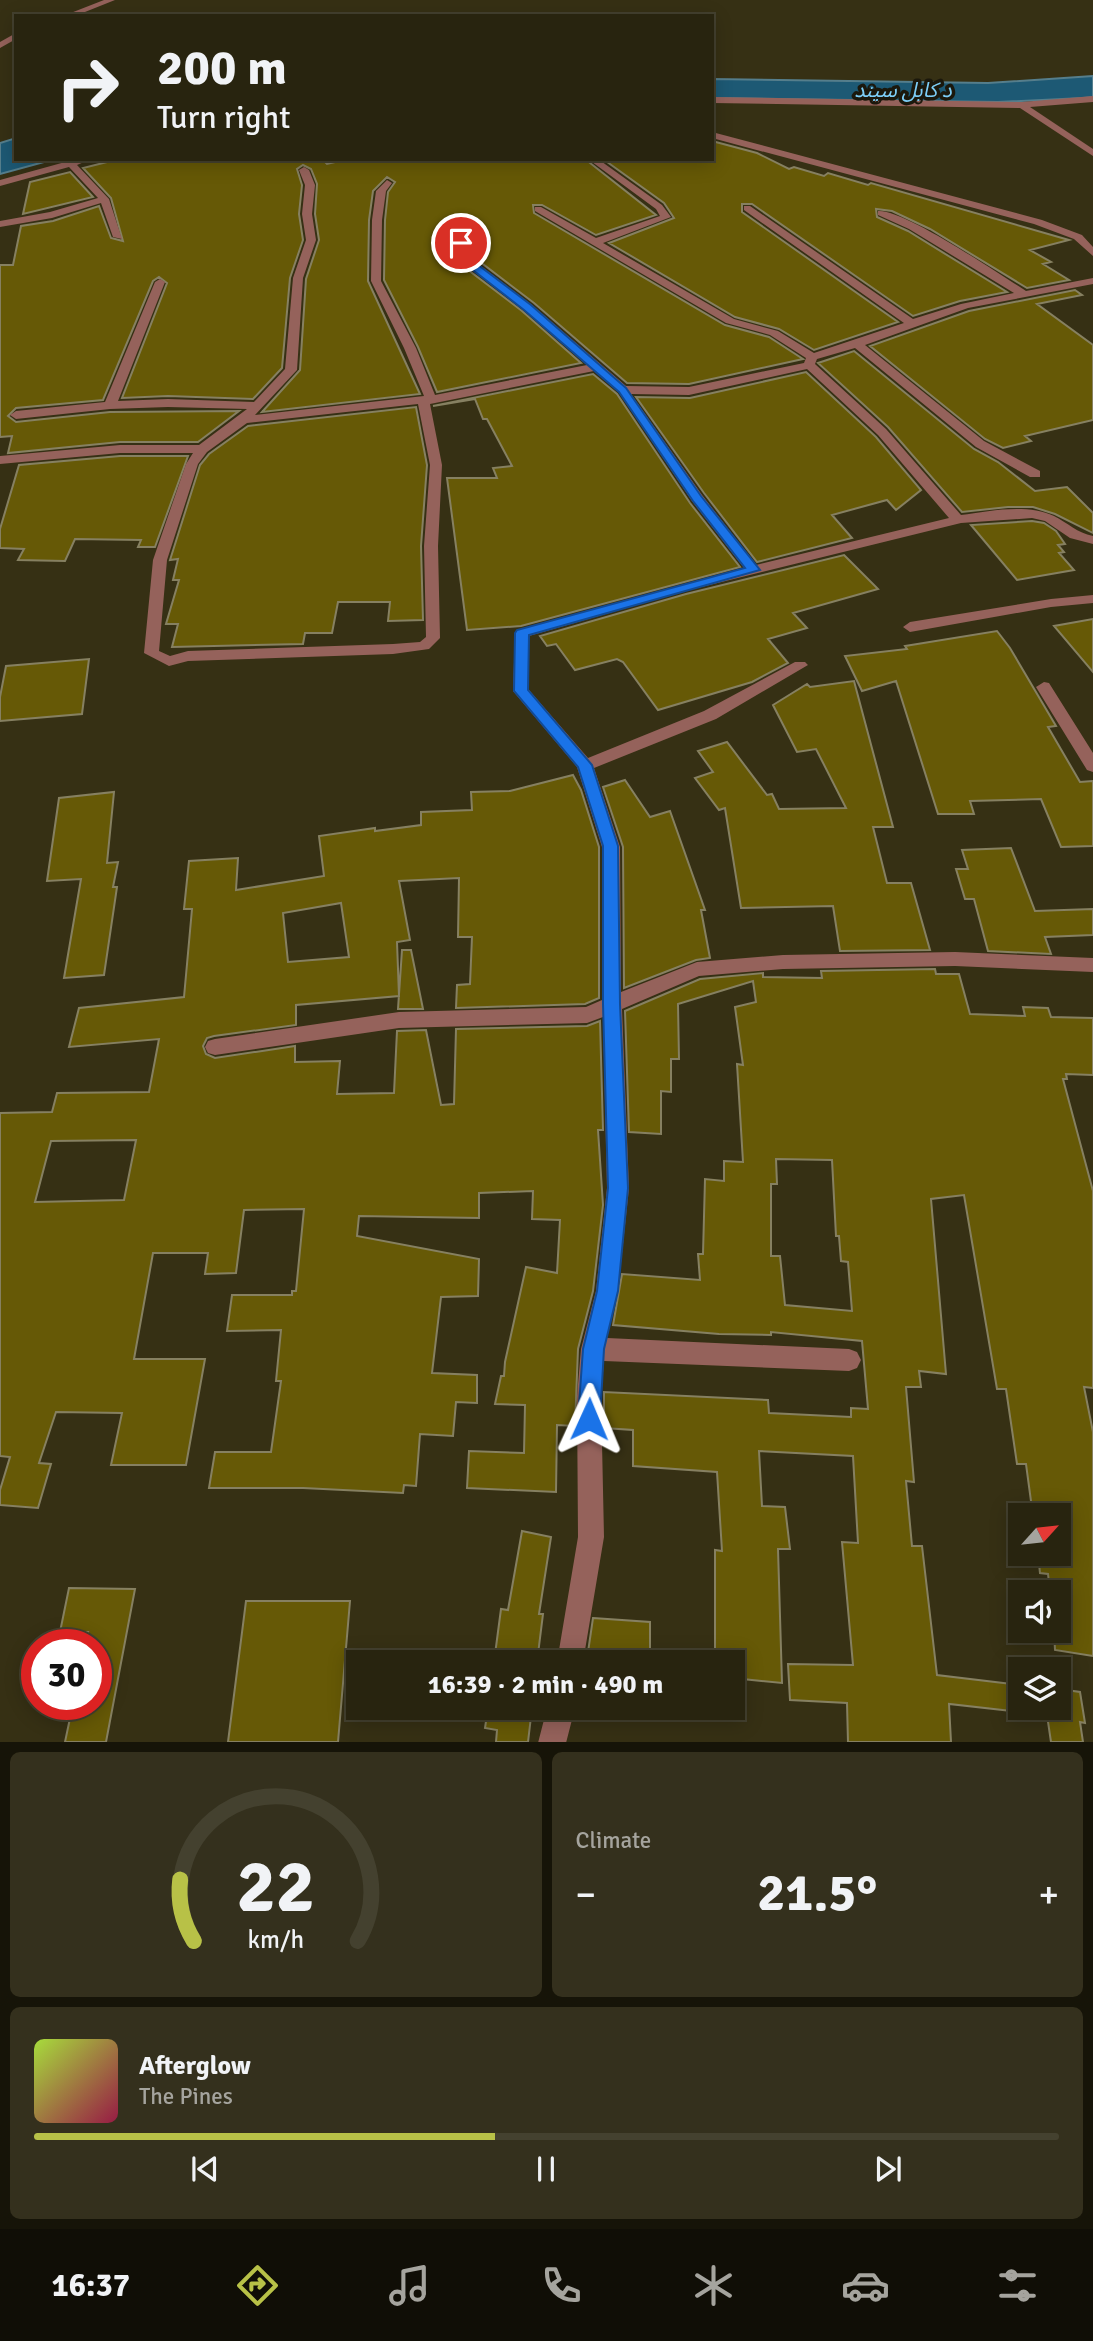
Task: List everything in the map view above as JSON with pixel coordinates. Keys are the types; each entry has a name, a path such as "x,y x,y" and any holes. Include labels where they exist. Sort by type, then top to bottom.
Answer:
{"street":[{"path":"72,14 111,0"},
{"path":"714,100 1022,104 1093,99"},
{"path":"1022,104 1093,153"},
{"path":"714,136 1038,222 1078,237 1093,253"},
{"path":"0,183 81,161"},
{"path":"595,161 659,207 667,218 595,242"},
{"path":"71,164 104,200 118,237"},
{"path":"304,170 310,186 307,214 311,240 298,278 290,370 254,406 244,421 202,449 192,464 160,560 151,653 169,661 188,656 424,646 433,638 431,546 436,465 424,402 431,399"},
{"path":"387,183 381,191 377,220 376,281 410,348 431,399"},
{"path":"0,224 52,215 104,200"},
{"path":"747,208 910,322"},
{"path":"538,209 730,321 775,333 810,361 882,432 958,520"},
{"path":"881,213 913,227 1024,294"},
{"path":"454,228 473,265 528,307 622,390 697,498 753,570"},
{"path":"1091,282 1086,277 1093,259"},
{"path":"110,405 160,282"},
{"path":"622,390 688,391 810,361 858,345 910,322 967,306 1091,282"},
{"path":"858,345 980,444 1035,474"},
{"path":"244,421 431,399 594,367"},
{"path":"16,415 110,405 254,406"},
{"path":"0,460 120,449 202,449"},
{"path":"571,1650 591,1537 589,1396 593,1349 607,1291 618,1188 612,1004 611,846 585,765 521,691 522,633 753,570 958,520 1007,515 1044,515 1055,521 1068,534 1093,540"},
{"path":"910,627 1051,603 1093,599"},
{"path":"585,765 710,715 800,665"},
{"path":"1044,687 1093,766"},
{"path":"215,1047 399,1020 587,1015 697,969 783,962 955,959 1093,965"},
{"path":"593,1349 849,1360"},
{"path":"552,1742 558,1720"}],"water":[{"name":"د کابل سيند","path":"1093,76 1093,97 998,102 714,98 714,79 988,83"},
{"path":"14,139 14,161 48,161 0,174 0,143"}],"building":[{"path":"714,142 757,153 789,169 794,167 824,176 828,173 868,185 871,183 1069,240 1030,250 1051,262 1043,264 1069,280 1027,288 930,229 892,211 876,209 877,217 908,231 1007,292 960,301 913,316 752,204 742,204 742,212 898,322 814,350 779,329 735,317 609,243 674,218 664,203 606,161 714,161"},
{"path":"111,161 324,161 327,164 340,161 588,161 656,215 596,235 542,205 533,205 534,213 725,325 769,337 803,359 689,384 627,383 534,303 479,261 461,227 453,223 447,229 467,269 522,311 581,363 437,392 384,280 388,192 395,182 387,177 373,191 369,220 368,281 420,394 262,412 300,370 306,279 319,240 315,214 317,184 311,169 303,165 297,169 302,185 299,214 303,240 290,278 282,368 253,399 168,396 122,398 167,283 159,277 153,281 103,400 16,408 8,416 16,422 110,412 239,411 198,442 120,442 8,453 12,436 0,437 0,265 13,265 21,226 53,221 99,206 111,238 123,241 111,198 83,168"},
{"path":"70,172 93,197 23,214 30,182"},
{"path":"1075,290 1082,295 1037,304 1093,345 1093,420 1025,436 1031,441 1003,448 985,439 870,346 969,311"},
{"path":"854,351 974,449 998,462 1035,491 1067,487 1093,513 1093,533 1055,514 1033,507 962,512 888,427 818,363"},
{"path":"806,372 876,437 921,490 896,510 887,500 832,515 852,538 757,562 636,397 690,398"},
{"path":"593,374 617,394 690,503 740,567 521,626 467,630 447,478 497,478 493,468 512,466 487,419 483,419 475,399 433,406"},
{"path":"416,407 427,465 421,546 423,620 388,621 390,602 338,602 332,633 305,633 303,644 172,647 178,624 166,624 179,580 173,580 178,559 170,560 200,465 209,454 248,426"},
{"path":"120,456 188,456 155,547 138,547 141,540 75,539 65,561 18,560 24,549 0,548 0,529 19,465"},
{"path":"1032,521 1044,523 1056,531 1065,544 1058,545 1064,552 1059,553 1074,570 1017,580 971,525"},
{"path":"844,555 878,589 793,613 807,628 768,639 788,663 752,682 658,710 623,662 617,659 575,670 556,644 547,646 540,636 686,594"},
{"path":"1093,619 1093,672 1054,626"},
{"path":"997,631 1056,726 1048,727 1080,782 1093,781 1093,846 1061,847 1041,799 970,801 974,814 938,814 896,681 862,691 845,656 907,649 905,646"},
{"path":"89,659 82,714 0,721 0,697 6,666"},
{"path":"854,681 893,827 873,827 887,883 911,883 930,950 840,951 833,906 741,908 725,808 719,810 695,778 713,772 698,751 727,742 767,795 772,794 779,809 846,808 816,749 797,752 773,705 807,684 810,687"},
{"path":"573,775 581,790 599,847 599,998 585,1004 456,1008 457,985 470,984 472,937 458,937 459,878 399,881 410,940 397,942 399,996 296,1005 296,1025 214,1036 207,1038 203,1046 206,1054 215,1058 295,1046 295,1062 340,1061 337,1094 394,1093 397,1031 426,1030 441,1105 454,1104 456,1029 587,1026 600,1021 603,1130 598,1130 603,1205 593,1291 578,1349 575,1426 557,1425 556,1492 467,1488 469,1451 524,1453 525,1405 495,1404 501,1376 504,1376 526,1267 557,1273 560,1220 532,1219 533,1191 479,1193 479,1218 359,1216 357,1236 479,1259 478,1296 441,1297 432,1373 477,1375 477,1403 456,1402 453,1436 420,1434 416,1486 404,1485 403,1493 303,1488 209,1488 215,1452 271,1452 281,1381 276,1381 281,1330 227,1331 232,1295 292,1295 292,1291 296,1291 304,1209 244,1210 236,1273 205,1274 208,1253 153,1253 134,1359 205,1359 186,1465 111,1465 122,1413 56,1412 39,1463 51,1464 38,1508 0,1505 0,1490 10,1457 0,1456 0,1113 52,1112 57,1093 149,1092 159,1039 69,1047 79,1008 184,997 192,909 184,909 189,861 238,858 236,890 324,876 319,836 421,825 421,812 472,810 471,792 510,791","holes":["341,903 349,957 288,962 283,913","136,1140 124,1200 35,1202 51,1141"]},
{"path":"625,780 650,817 670,811 705,910 701,910 710,958 696,960 624,988 623,847 603,787"},
{"path":"114,792 107,863 118,862 113,887 117,887 104,975 64,978 81,879 47,881 59,798"},
{"path":"1011,848 1035,911 1093,909 1093,935 1045,937 1051,954 988,951 974,899 965,899 956,869 968,869 962,850"},
{"path":"402,950 411,950 423,1009 398,1009"},
{"path":"935,969 936,974 959,974 970,1014 1025,1016 1023,1007 1048,1008 1051,1017 1093,1018 1093,1075 1066,1074 1067,1079 1063,1079 1093,1191 1093,1388 1084,1387 1093,1432 1093,1656 1055,1650 1055,1643 1071,1643 1071,1580 1049,1580 1048,1574 1040,1573 1039,1566 1071,1566 1071,1503 1031,1503 1026,1464 1017,1464 1006,1389 997,1389 964,1195 931,1199 946,1374 919,1371 921,1387 906,1387 914,1482 906,1481 912,1546 922,1546 937,1675 1008,1684 1008,1711 949,1704 951,1742 848,1742 847,1703 790,1700 788,1664 853,1665 842,1542 858,1543 853,1456 759,1451 762,1506 785,1507 790,1549 778,1549 782,1683 745,1679 745,1650 715,1650 715,1550 722,1551 717,1472 633,1466 633,1430 604,1428 604,1392 768,1400 769,1413 851,1417 851,1408 868,1409 862,1341 771,1332 771,1335 719,1334 613,1325 622,1274 700,1280 698,1254 703,1254 705,1179 724,1181 724,1161 743,1162 737,1064 743,1065 735,1007 756,1002 753,981 678,1004 679,1059 671,1059 671,1092 661,1091 661,1134 629,1132 625,1011 700,979 763,973 763,977 822,978 821,971","holes":["776,1159 832,1160 836,1236 839,1236 841,1261 848,1262 852,1311 785,1305 780,1256 771,1256 771,1184 777,1184"]},
{"path":"522,1531 551,1537 539,1614 543,1614 538,1650 496,1650 501,1609 508,1610"},
{"path":"69,1588 135,1589 112,1710 112,1629 61,1629"},
{"path":"246,1601 350,1601 338,1742 228,1742"},
{"path":"593,1618 650,1622 650,1650 588,1650"},
{"path":"1071,1691 1080,1692 1085,1723 1080,1722 1083,1742 1051,1742 1048,1720 1071,1720"},
{"path":"70,1720 110,1720 106,1742 65,1742"},
{"path":"486,1720 531,1720 528,1742 496,1742 497,1730 485,1728"}],"route":[{"path":"461,243 473,265 528,307 622,390 697,498 753,570 522,633 521,691 585,765 611,846 612,1004 618,1188 607,1291 593,1349 589,1419"}]}
